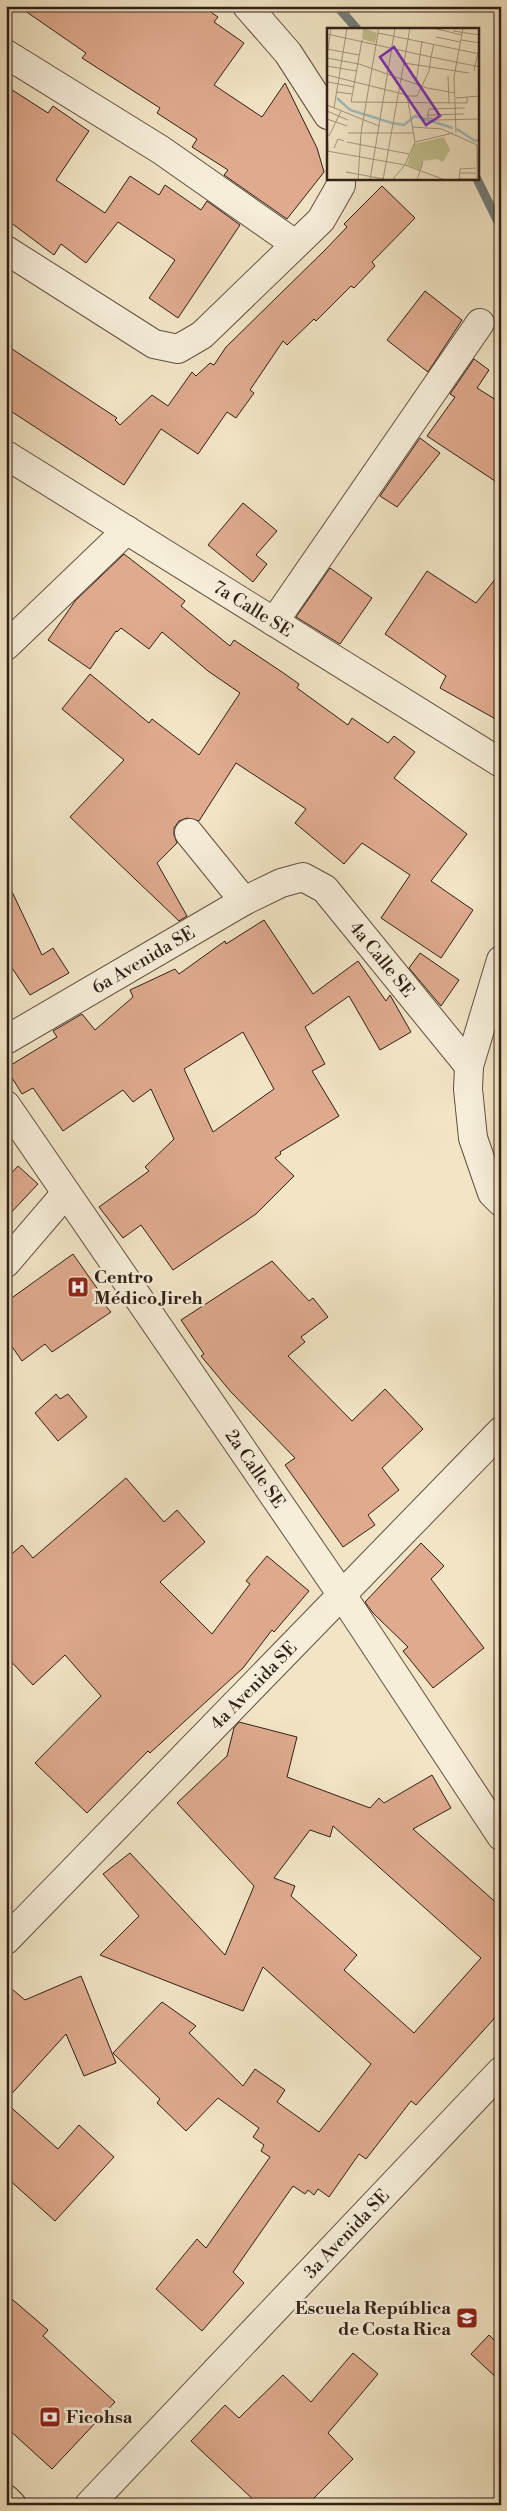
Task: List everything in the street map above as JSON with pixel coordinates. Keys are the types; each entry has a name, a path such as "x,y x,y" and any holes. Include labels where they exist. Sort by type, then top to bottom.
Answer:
{"main road":[{"path":"6,2499 12,2505"}],"street":[{"path":"247,6 288,53 327,113"},
{"path":"6,54 161,150 296,244"},
{"path":"6,250 154,344 178,349 202,335 320,220 341,185 341,180"},
{"path":"274,622 480,323"},
{"name":"7a Calle SE","path":"6,455 501,763"},
{"path":"6,646 127,530"},
{"path":"190,833 244,901"},
{"name":"4a Calle SE","path":"281,883 303,877 325,889 468,1078"},
{"name":"6a Avenida SE","path":"6,1040 244,901 281,883"},
{"path":"501,960 468,1078 473,1138 492,1192 501,1202"},
{"name":"2a Calle SE","path":"6,1104 342,1596 501,1836"},
{"path":"6,1263 66,1193"},
{"name":"4a Avenida SE","path":"6,1940 501,1431"},
{"name":"3a Avenida SE","path":"89,2505 501,2071"}],"building":[{"path":"18,6 202,6 218,17 214,22 244,43 214,85 262,117 285,83 317,148 324,172 287,219 224,175 228,170 192,147 197,139 157,113 160,108 82,58 86,53"},
{"path":"6,86 48,113 53,106 89,131 56,180 105,213 130,176 159,195 165,185 201,210 207,201 240,225 178,318 149,298 175,260 118,222 86,263 61,244 54,255 6,219"},
{"path":"382,186 415,218 372,262 375,266 354,288 351,286 316,321 314,319 287,345 283,341 250,390 254,393 236,418 227,412 198,454 161,429 124,485 6,408 6,345 117,418 115,420 120,425 152,395 168,406 192,372 196,376 210,363 214,365 226,347 325,250 347,227 344,224"},
{"path":"425,291 462,320 428,372 387,340"},
{"path":"474,359 489,370 477,388 501,403 501,485 427,436 455,397 450,394"},
{"path":"420,438 440,453 397,507 380,496"},
{"path":"243,503 277,531 256,555 267,564 253,582 208,545"},
{"path":"124,554 185,601 181,606 230,646 234,640 282,672 299,684 297,688 348,725 352,718 388,743 394,736 415,752 394,778 467,834 431,881 473,910 441,958 381,918 410,875 362,843 344,864 295,823 306,809 236,763 199,821 187,818 179,821 174,828 177,843 157,863 187,916 179,921 70,817 124,760 62,709 90,674 149,723 152,719 199,755 240,693 208,671 162,632 149,649 121,628 116,631 90,669 48,640 75,601"},
{"path":"330,568 372,598 340,644 296,617"},
{"path":"427,571 476,603 501,572 501,722 440,688 446,676 385,634"},
{"path":"6,879 42,955 53,948 69,973 30,995 6,959"},
{"path":"264,920 313,994 358,961 386,1001 390,995 411,1032 380,1050 349,996 305,1027 325,1064 312,1071 339,1116 280,1152 281,1154 275,1158 294,1176 256,1214 173,1270 141,1225 123,1238 99,1207 149,1171 145,1167 174,1139 151,1089 133,1102 123,1090 63,1131 33,1088 22,1094 6,1068 57,1037 53,1031 82,1014 95,1030 133,997 130,990 175,969 179,974 225,941 226,944","holes":["243,1032 274,1089 213,1132 184,1069"]},
{"path":"420,953 459,980 441,1006 409,968"},
{"path":"18,1166 38,1184 6,1218 6,1179"},
{"path":"73,1254 106,1301 103,1303 111,1312 52,1352 45,1344 22,1361 6,1338 6,1302"},
{"path":"272,1261 309,1301 313,1298 328,1317 301,1337 305,1342 288,1356 352,1421 385,1389 423,1429 382,1468 399,1490 368,1515 375,1525 343,1547 285,1465 295,1458 231,1392 201,1356 204,1354 181,1320"},
{"path":"56,1394 60,1399 68,1394 87,1417 58,1441 35,1413"},
{"path":"126,1478 164,1522 177,1510 205,1542 160,1582 212,1634 250,1584 246,1581 267,1556 309,1591 274,1632 272,1630 243,1668 150,1753 148,1751 87,1813 35,1763 101,1696 65,1655 33,1685 6,1656 6,1559 22,1545 33,1558"},
{"path":"421,1543 444,1566 431,1579 484,1648 433,1688 403,1651 408,1647 373,1613 365,1602"},
{"path":"239,1722 297,1737 287,1777 370,1808 379,1798 384,1803 432,1775 451,1808 413,1829 501,1907 501,2011 416,2105 411,2101 366,2159 359,2154 329,2197 318,2189 314,2195 308,2190 305,2194 293,2186 233,2272 244,2283 202,2331 156,2289 197,2239 206,2248 270,2157 261,2151 264,2145 253,2137 259,2128 218,2098 186,2131 157,2103 160,2099 113,2053 162,2002 196,2026 189,2033 243,2086 255,2069 285,2090 277,2102 319,2132 371,2064 263,1967 243,2011 100,1955 139,1916 103,1874 130,1853 225,1955 254,1886 177,1803 227,1756 234,1728","holes":["333,1826 481,1958 414,2033 344,1970 357,1955 291,1896 295,1886 274,1878 310,1830 330,1837"]},
{"path":"81,1976 116,2063 84,2076 66,2034 6,2100 6,1984 25,2000"},
{"path":"6,2103 58,2149 79,2125 114,2157 55,2221 6,2177"},
{"path":"6,2294 48,2330 43,2336 115,2402 52,2469 6,2427"},
{"path":"489,2335 501,2347 501,2382 471,2354"},
{"path":"353,2353 378,2374 328,2433 353,2459 307,2505 259,2505 191,2441 225,2405 239,2418 283,2375 311,2402"}],"waterway":[{"path":"337,6 356,28"},
{"path":"477,180 501,228"}],"place":[{"name":"Centro Médico Jireh","path":"78,1287"},
{"name":"Escuela República de Costa Rica","path":"467,2318"},
{"name":"Ficohsa","path":"50,2417"}]}
